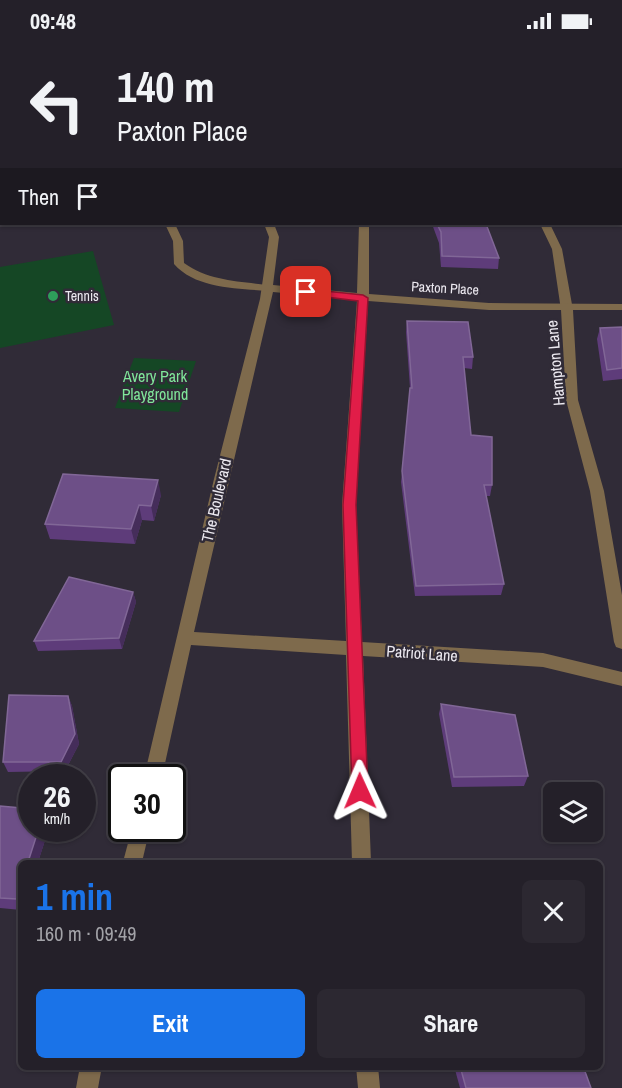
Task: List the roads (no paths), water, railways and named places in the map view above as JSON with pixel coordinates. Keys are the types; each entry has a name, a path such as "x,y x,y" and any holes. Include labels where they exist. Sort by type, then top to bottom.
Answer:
{"street":[{"name":"Paxton Place","path":"170,225 178,241 179,264 190,273 214,281 363,298 567,310 622,307"},
{"name":"The Boulevard","path":"156,764 267,288 274,237 269,225"},
{"path":"362,860 349,505 363,298 364,225"},
{"name":"Hampton Lane","path":"545,225 557,249 567,310 572,400 597,491 622,642"},
{"name":"Patriot Lane","path":"184,638 543,660 622,679"},
{"path":"133,860 138,842"},
{"path":"87,1088 90,1070"},
{"path":"367,1070 369,1088"}],"place":[{"name":"Tennis","path":"53,296"}],"park label":[{"name":"Avery Park Playground","path":"155,385"}]}
